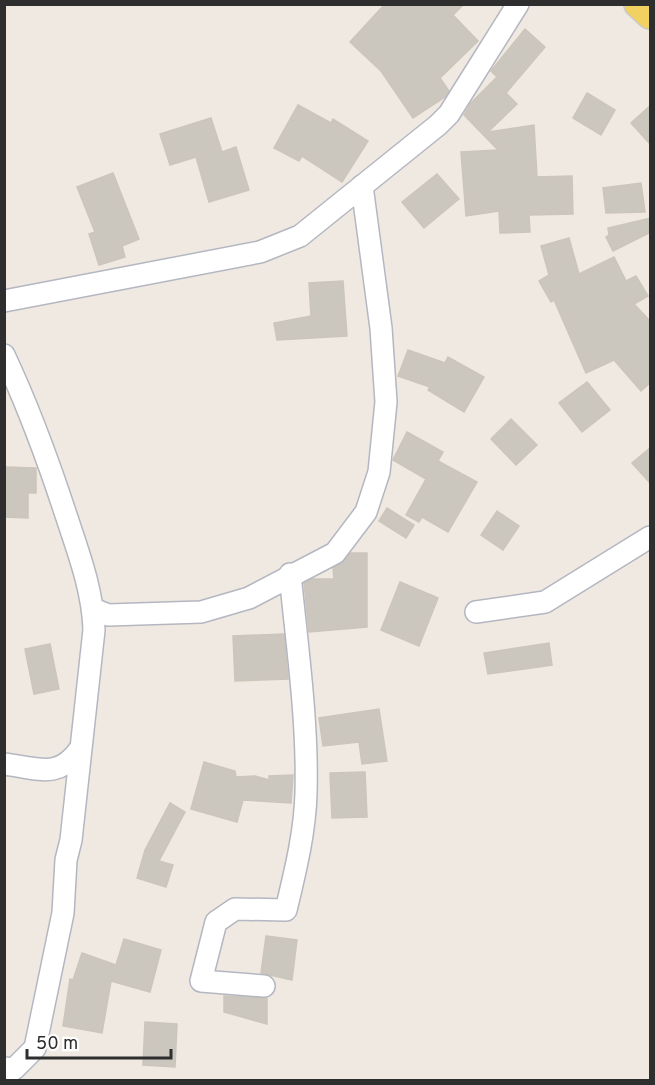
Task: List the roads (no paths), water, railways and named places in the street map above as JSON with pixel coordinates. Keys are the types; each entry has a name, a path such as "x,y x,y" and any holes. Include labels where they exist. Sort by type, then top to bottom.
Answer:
{"main road":[{"path":"638,4 651,15"}],"street":[{"path":"4,301 260,252 300,236 449,114 518,4"},
{"path":"93,609 108,615 201,612 249,598 335,553 366,512 379,472 386,402 381,328 362,186"},
{"path":"4,355 27,404 49,464 77,549 93,609 92,652 66,860 63,913 35,1048 14,1069 4,1068"},
{"path":"476,612 545,602 651,537"},
{"path":"264,986 201,981 216,922 235,909 286,910 299,857 306,793 303,709 291,574"},
{"path":"4,764 56,770 71,762 80,749"}]}
